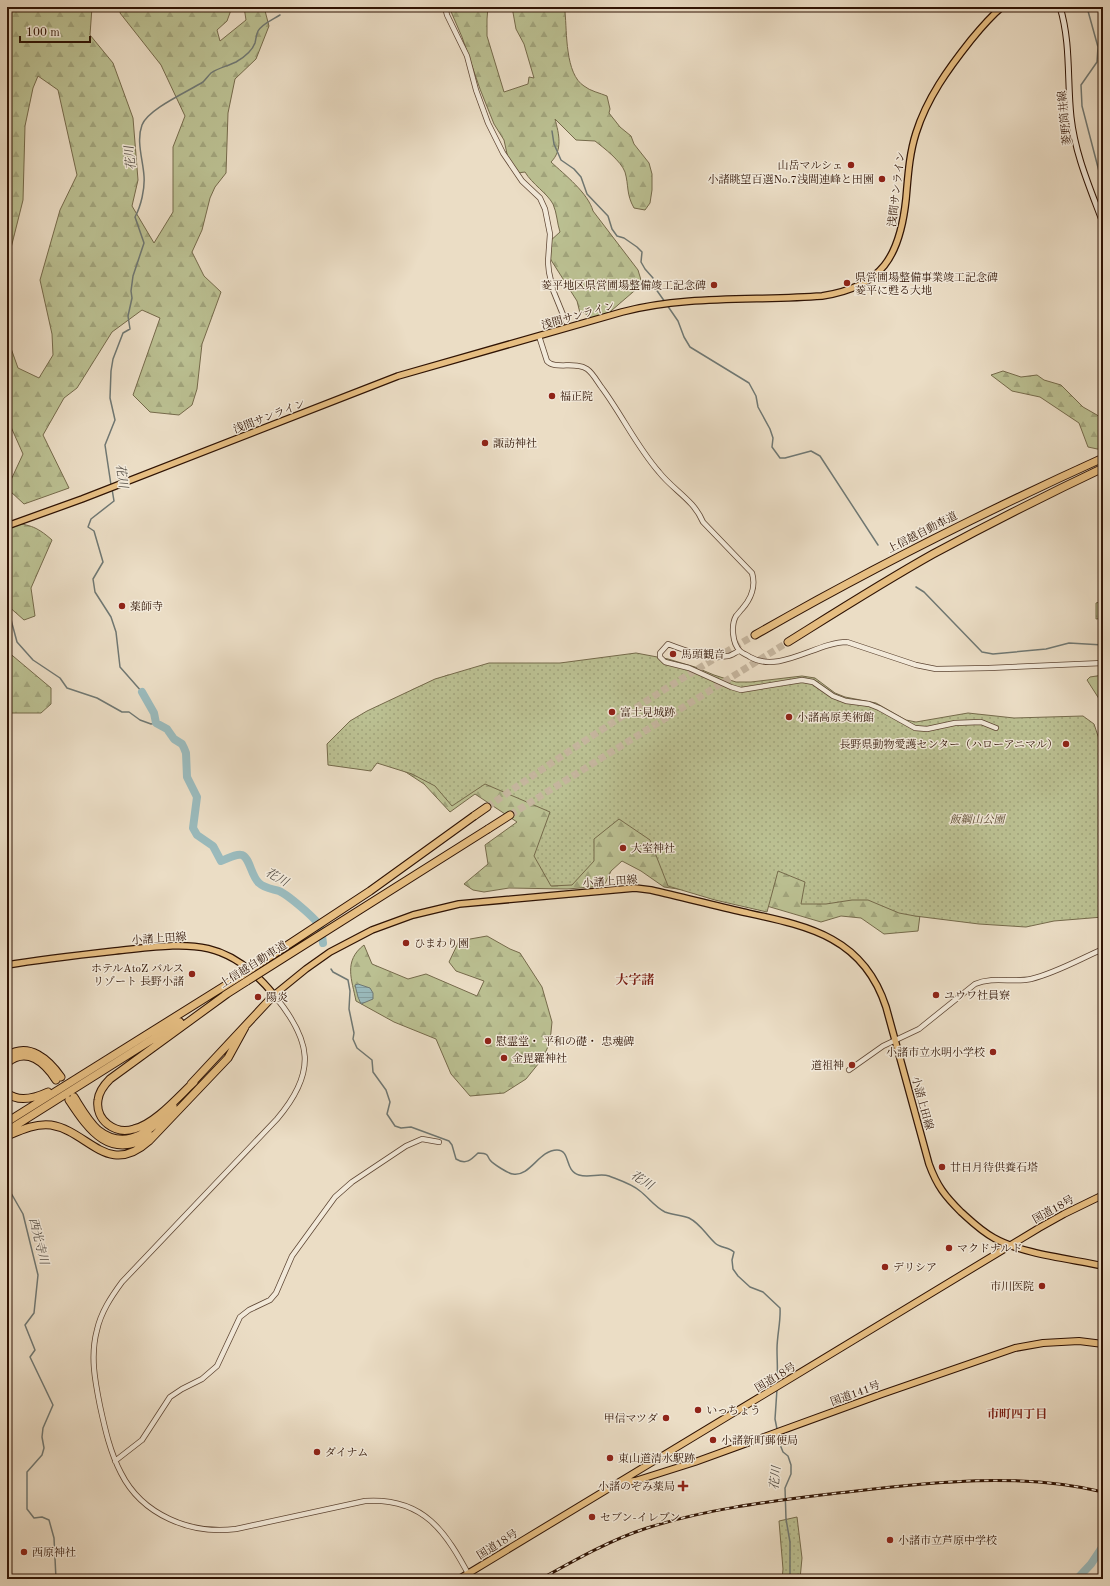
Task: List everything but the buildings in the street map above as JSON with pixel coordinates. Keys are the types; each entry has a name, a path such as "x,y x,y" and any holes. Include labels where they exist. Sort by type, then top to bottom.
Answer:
{"highway":[{"name":"上信越自動車道","path":"755,634 910,550 970,520 1103,458"},
{"path":"788,642 939,551 1007,515 1103,468"},
{"name":"上信越自動車道","path":"7,1131 228,992 244,978 370,891 487,807"},
{"name":"上信越自動車道","path":"7,1122 141,1038 244,978 510,816"},
{"path":"194,1082 151,1120 134,1129 122,1130 112,1127 104,1120 99,1111 99,1095 101,1089 110,1079 228,992"},
{"path":"163,1126 151,1136 140,1142 126,1144 113,1143 100,1138 90,1130 72,1099 102,1133 120,1139 132,1138 144,1134 154,1126 274,995"},
{"path":"7,1136 31,1126 51,1125 70,1132 93,1147 104,1152 123,1154 134,1151 144,1145 228,1058 245,1027"},
{"path":"7,1093 13,1097 22,1099 42,1094 141,1038"},
{"path":"7,1056 19,1051 36,1052 49,1062 59,1078 44,1064 34,1058 19,1056 7,1062"},
{"name":"国道18号","path":"459,1579 470,1576 617,1483 789,1381 1010,1245 1064,1214 1103,1195"},
{"name":"国道141号","path":"617,1483 630,1482 645,1478 699,1461 889,1391 1015,1348 1042,1343 1079,1341 1103,1344"},
{"path":"642,1468 642,1473 645,1478"}],"main road":[{"name":"浅間サンライン","path":"7,526 82,499 398,376 644,306 676,302 822,296 851,290 867,282 878,273 887,262 900,237 906,201 911,148 928,103 939,82 951,65 978,32 1002,7"},
{"name":"菱野筒井線","path":"1060,7 1064,18 1069,52 1071,117 1078,157 1103,223"},
{"name":"小諸上田線","path":"7,965 161,946 193,946 212,950 237,961 258,976 274,995 330,952 372,930 413,914 459,904 557,896 621,888 644,889 810,928 834,939 856,957 872,977 884,1002 896,1040 930,1164 938,1185 945,1195 975,1225 993,1238 1010,1245 1103,1266"}],"street":[{"path":"445,7 447,15 467,56 476,90 488,123 503,153 522,181 540,198 545,209 550,234 548,262 553,290 566,322"},
{"path":"539,336 549,364 575,364 589,370 617,409 659,473 690,501 700,513 703,522 752,573 754,579 753,590 749,599 736,616 733,634 739,650 754,660 765,662 792,658 837,642 847,642 916,665 936,669 1103,663"},
{"path":"739,650 729,656 714,656 690,653 668,644 660,653 660,657 665,662 689,668 741,690 802,680 813,682 833,696 846,701 869,704 880,708 915,728 927,729 955,723 981,722 996,728"},
{"path":"849,1070 878,1050 922,1027 976,984 986,981 1016,981 1030,979 1103,949"},
{"path":"274,995 296,1024 304,1044 305,1060 303,1077 296,1093 274,1123 122,1282 106,1305 99,1322 94,1348 94,1369 103,1421 115,1461 130,1487 149,1507 168,1519 183,1525 203,1530 236,1529 365,1501 385,1501 407,1506 430,1519 438,1527 452,1545 470,1576"},
{"path":"115,1461 142,1440 170,1397 202,1379 217,1366 240,1317 249,1310 273,1297 282,1283 286,1268 292,1256 335,1197 358,1177 411,1143 422,1139 439,1142"}],"green space":[{"path":"7,7 92,7 90,35 113,63 133,118 138,180 132,206 154,243 173,212 173,147 185,116 161,65 120,13 121,7 207,7 231,10 227,21 217,30 220,41 246,20 244,7 264,7 269,26 256,59 235,79 228,113 226,173 215,187 210,198 202,230 192,252 204,276 221,292 202,344 197,389 192,405 179,415 150,412 133,395 160,318 142,310 112,332 77,388 64,398 43,435 69,488 24,504 10,491 10,482 23,454 7,418 7,337 18,368 39,378 53,355 52,334 40,280 60,210 77,175 58,90 38,76 33,88 25,126 23,200 7,264"},
{"path":"449,7 488,7 487,36 504,92 528,84 529,77 534,78 524,44 516,29 512,7 560,7 565,12 568,52 573,72 584,86 607,96 610,109 609,113 620,127 631,136 634,144 649,163 652,174 650,203 645,210 634,208 631,203 625,172 616,159 595,141 576,140 555,119 559,136 559,147 551,162 581,191 593,211 638,270 641,280 640,286 604,317 592,321 584,312 580,313 577,301 551,260 547,249 549,242 560,232 553,204 531,181 525,172 518,173 509,163 504,140 494,124 462,37"},
{"path":"1003,371 1021,377 1037,375 1044,380 1061,385 1083,407 1097,415 1102,420 1099,435 1102,450 1088,447 1079,423 1040,397 1012,391 991,375"},
{"path":"7,522 31,526 41,531 52,540 31,588 35,616 24,620 7,605"},
{"path":"1103,601 1103,618 1096,619 1096,603"},
{"path":"7,651 51,688 51,704 41,713 8,713"},
{"name":"飯綱山公園","path":"636,653 668,659 736,682 751,682 802,676 815,678 835,693 845,697 876,703 906,720 916,722 968,713 1014,718 1083,716 1094,724 1103,751 1103,917 1054,921 1026,927 979,924 915,916 899,913 868,900 852,900 826,904 801,904 805,882 778,871 767,912 715,900 668,886 650,840 619,819 594,839 594,861 572,885 551,886 534,856 550,812 485,784 452,806 435,786 412,774 377,763 371,771 328,765 327,744 350,721 367,711 435,679 489,663 560,663"},
{"path":"448,675 475,683 924,883 918,931 884,934 861,918 841,916 821,922 760,904 713,894 664,887 641,871 622,861 611,871 604,886 567,889 509,888 484,892 473,890 464,884 488,864 485,845 517,822 475,794 450,812 424,784 392,763 378,709 414,689"},
{"path":"1103,675 1103,705 1087,680 1090,677"},
{"path":"487,936 520,953 542,987 552,1022 550,1042 543,1058 526,1079 504,1093 470,1096 451,1074 436,1039 394,1022 356,1001 351,978 351,964 357,951 364,945 372,964 408,979 426,974 477,996 484,981 456,971 449,962 459,941"},
{"path":"797,1517 802,1558 800,1579 782,1579 783,1569 779,1521"}],"water":[{"path":"358,984 370,988 373,993 373,999 361,1004 355,985"}],"waterway":[{"name":"花川","path":"288,10 291,7"},
{"path":"1085,7 1088,11 1098,47 1097,62 1081,85 1082,106 1101,179"},
{"name":"花川","path":"111,485 105,445 115,420 110,398 111,371 113,359 123,333 130,329 128,316 132,298 131,291 133,276 144,243 135,217 141,203 144,186 140,144 140,131 142,125 146,119 160,107 203,82 214,71 236,62 244,56 254,46 257,32 265,24 280,15"},
{"path":"552,131 554,144 561,160 574,169 581,177 587,194 608,216 612,229 617,236 624,238 642,252 641,262 653,278 653,285 665,302"},
{"path":"667,305 678,321 684,337 690,347 749,383 756,396 758,407 770,429 773,438 772,447 780,458 811,451 820,456 878,545"},
{"name":"花川","path":"112,489 114,501 91,519 88,527 94,531 103,562 93,579 95,592 111,617 116,632 120,667 142,692"},
{"path":"916,587 924,592 982,652 993,654 1046,649 1069,643 1103,645"},
{"path":"7,614 10,616 17,642 33,660 60,678 67,688 97,698 122,712 129,712 140,720 151,724 156,723"},
{"name":"花川","path":"142,692 154,713 156,723 167,729 174,739 182,744 186,753 187,777 197,797 193,828 197,835 213,846 221,861 237,855 242,855 245,857 256,880 261,885 283,893 312,917 321,929 323,943"},
{"name":"花川","path":"331,969 333,972 348,980 350,991 349,1009 354,1033 353,1039 357,1048 372,1060 373,1072 386,1090 390,1102 387,1114 395,1126 401,1128 411,1127 449,1141 452,1145 456,1159 463,1162 468,1161 478,1153 483,1153 487,1155 494,1164 511,1174 525,1172 540,1158 551,1151 561,1151 564,1153 574,1173 583,1176 609,1176 637,1189 665,1212 693,1220 717,1245 730,1249 734,1252 732,1260 733,1269 738,1276 750,1287 763,1292 780,1308 777,1344 777,1384"},
{"name":"西光寺川","path":"7,1186 23,1214 38,1275 34,1313 25,1325 35,1350 30,1357 53,1405 43,1428 42,1437 44,1448 42,1455 27,1472 27,1509 34,1518 42,1517 49,1520 54,1538 56,1579"},
{"name":"花川","path":"777,1389 775,1419 777,1429"},
{"name":"花川","path":"777,1433 783,1452 788,1456 791,1465 791,1474 785,1488 786,1519 790,1542 790,1579"},
{"path":"1077,1579 1091,1564 1103,1546"}],"tunnel":[{"path":"487,807 619,718 755,635"},
{"path":"510,815 788,642"}],"railway":[{"path":"541,1579 593,1551 633,1533 694,1515 742,1506 871,1489 970,1481 1004,1480 1037,1482 1103,1492"}],"place":[{"name":"山岳マルシェ","path":"851,165"},
{"name":"小諸眺望百選No.7浅間連峰と田園","path":"882,179"},
{"name":"県営圃場整備事業竣工記念碑 菱平に甦る大地","path":"847,283"},
{"name":"菱平地区県営圃場整備竣工記念碑","path":"714,285"},
{"name":"福正院","path":"552,396"},
{"name":"諏訪神社","path":"485,443"},
{"name":"薬師寺","path":"122,606"},
{"name":"馬頭観音","path":"673,654"},
{"name":"富士見城跡","path":"612,712"},
{"name":"小諸高原美術館","path":"789,717"},
{"name":"長野県動物愛護センター（ハローアニマル）","path":"1066,744"},
{"name":"大室神社","path":"623,848"},
{"name":"ひまわり園","path":"406,943"},
{"name":"ホテルAtoZ バルス リゾート 長野小諸","path":"192,974"},
{"name":"ユウワ社員寮","path":"936,995"},
{"name":"陽炎","path":"258,997"},
{"name":"慰霊堂・ 平和の礎・ 忠魂碑","path":"488,1041"},
{"name":"小諸市立水明小学校","path":"993,1052"},
{"name":"金毘羅神社","path":"504,1058"},
{"name":"道祖神","path":"852,1065"},
{"name":"廿日月待供養石塔","path":"942,1167"},
{"name":"マクドナルド","path":"949,1248"},
{"name":"デリシア","path":"885,1267"},
{"name":"市川医院","path":"1042,1286"},
{"name":"いっちょう","path":"698,1410"},
{"name":"甲信マツダ","path":"666,1418"},
{"name":"小諸新町郵便局","path":"713,1440"},
{"name":"ダイナム","path":"317,1452"},
{"name":"東山道清水駅跡","path":"610,1458"},
{"name":"小諸のぞみ薬局","path":"683,1486"},
{"name":"セブン-イレブン","path":"592,1517"},
{"name":"小諸市立芦原中学校","path":"890,1540"},
{"name":"西原神社","path":"24,1552"}],"district":[{"name":"大字諸","path":"635,979"},
{"name":"市町四丁目","path":"1017,1414"}]}
